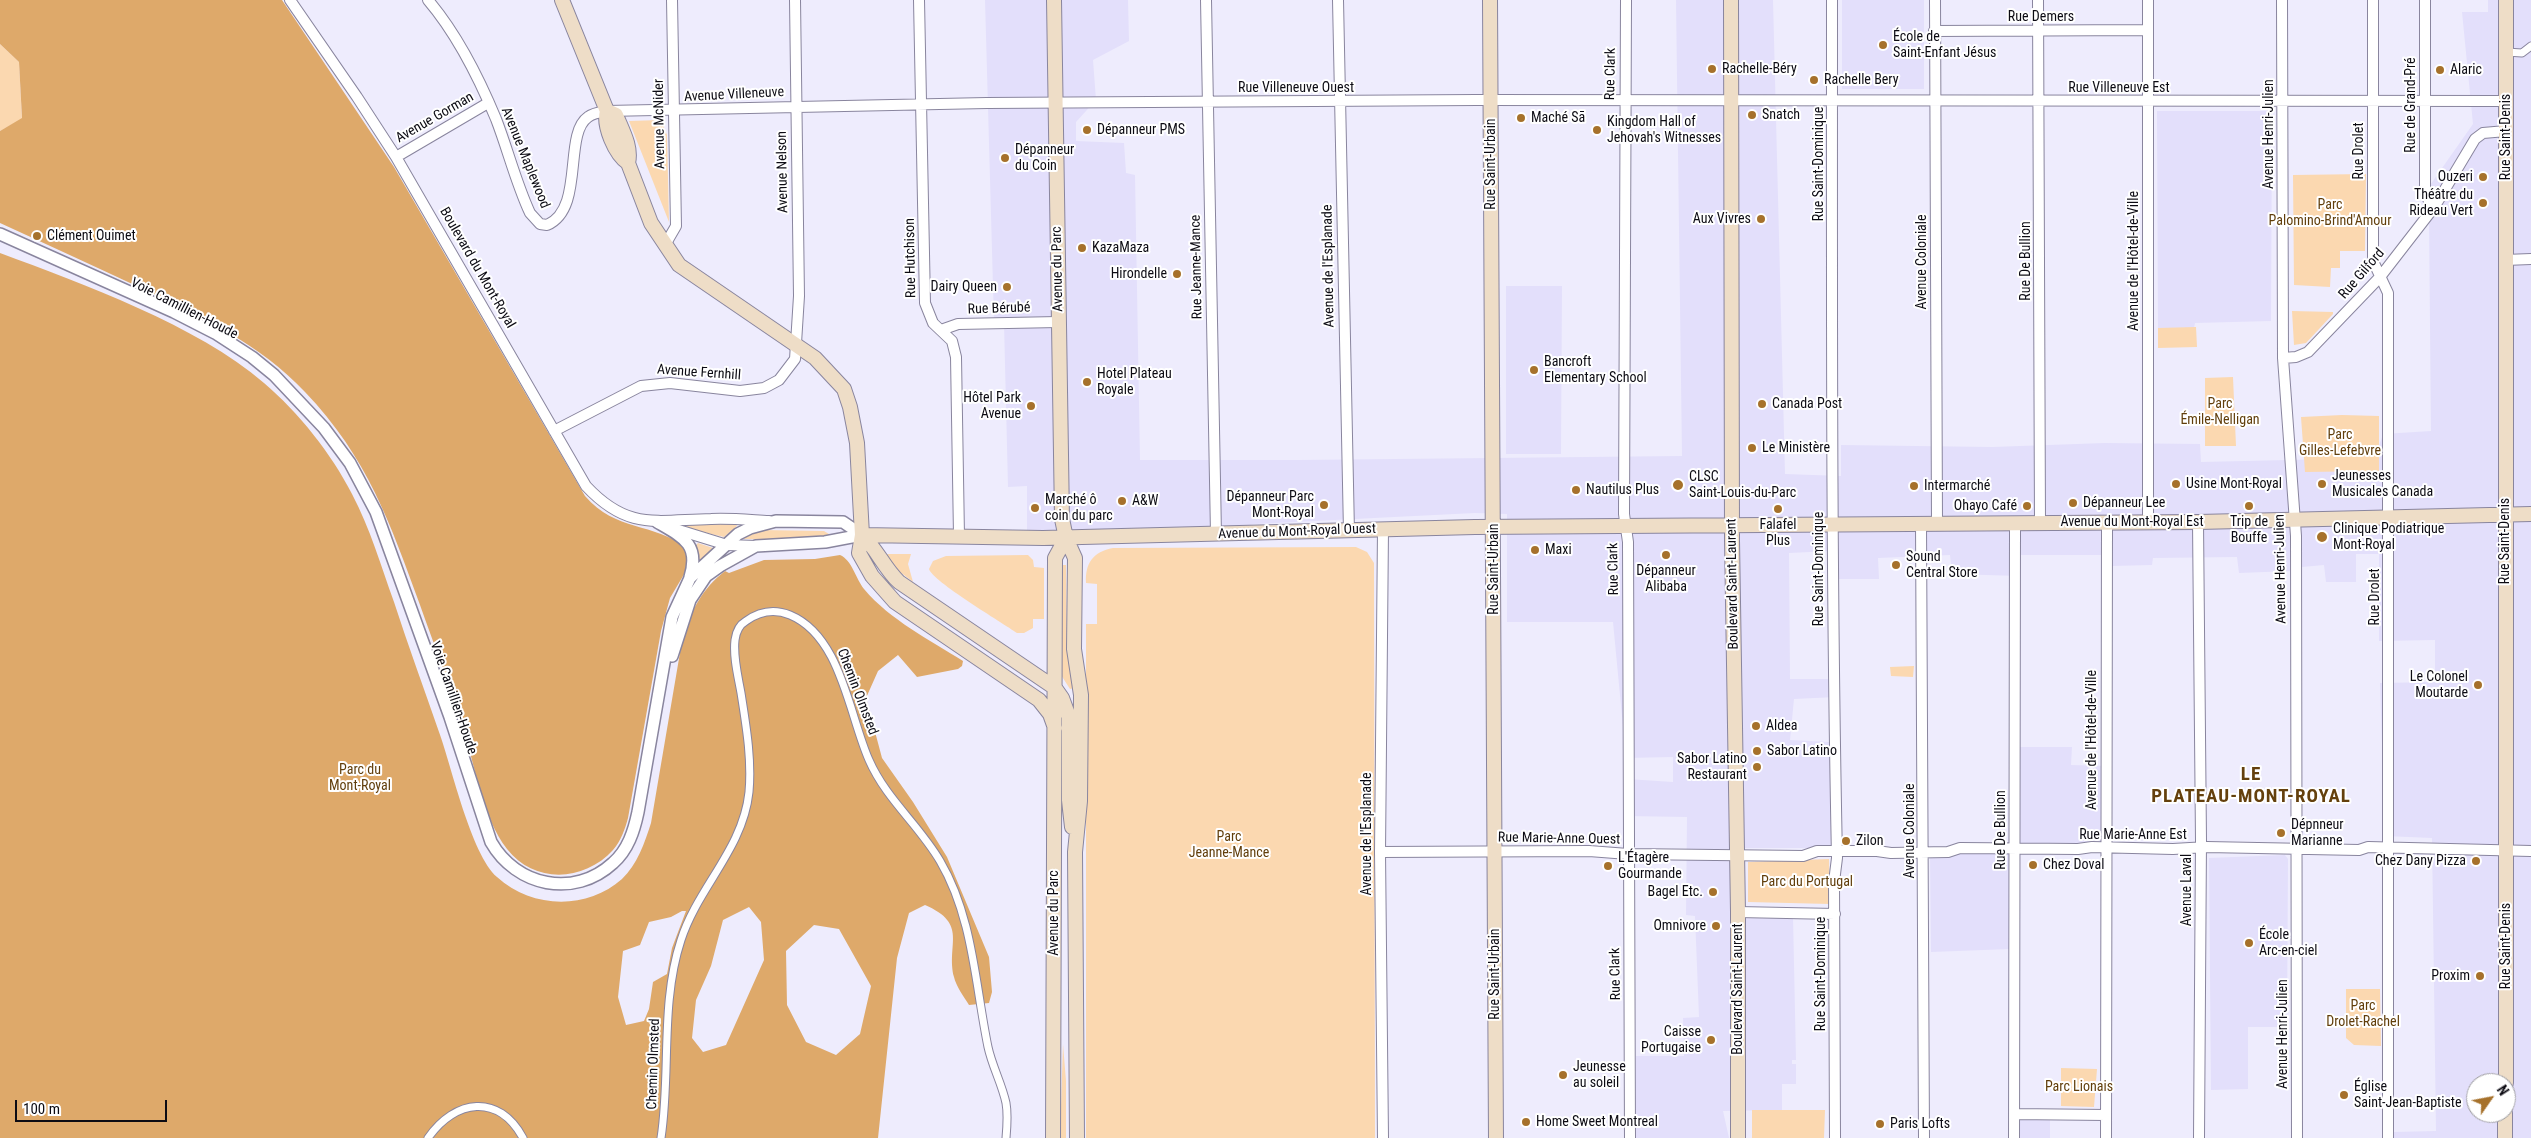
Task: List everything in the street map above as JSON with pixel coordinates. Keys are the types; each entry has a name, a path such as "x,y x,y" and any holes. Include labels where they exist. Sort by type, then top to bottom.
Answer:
{"main road":[{"path":"562,0 607,110 616,115 619,122 631,153 628,164 651,223 665,245 688,273 797,344 815,358 839,382 850,407 857,443 862,535 859,548 864,563 895,602 1039,700 1050,714 1055,728"},
{"name":"Avenue du Parc","path":"1054,0 1062,519 1066,538 1075,558 1074,649 1081,695 1080,801 1075,852 1077,1138"},
{"name":"Rue Saint-Urbain","path":"1490,0 1496,1138"},
{"name":"Boulevard Saint-Laurent","path":"1731,0 1732,525 1738,912 1738,1138"},
{"name":"Rue Saint-Denis","path":"2506,0 2506,1073"},
{"name":"Avenue du Mont-Royal Est","path":"1732,525 2198,522 2531,514"},
{"name":"Avenue du Mont-Royal Ouest","path":"862,535 1066,538 1348,532 1383,529 1732,525"},
{"path":"862,535 875,547 886,567 900,582 1055,688"},
{"name":"Avenue du Parc","path":"1053,1138 1055,558 1066,538"},
{"name":"Avenue du Parc","path":"1055,688 1062,698 1069,717 1068,800 1075,852"},
{"path":"2505,1123 2506,1138"}],"street":[{"name":"Boulevard du Mont-Royal","path":"290,0 357,96 396,157 581,479 601,500 622,514 658,522 726,545 756,546 824,542 862,535"},
{"name":"Avenue Maplewood","path":"428,0 454,37 488,103 527,207 534,219 547,225 560,217 566,205 579,134 583,123 588,117 607,110"},
{"name":"Avenue McNider","path":"665,245 676,226 672,0"},
{"name":"Avenue Nelson","path":"795,0 799,296 797,344"},
{"name":"Rue Hutchison","path":"919,0 925,303 933,323 952,341 956,357 959,536"},
{"name":"Rue Jeanne-Mance","path":"1206,0 1216,534"},
{"name":"Avenue de l'Esplanade","path":"1338,0 1348,532"},
{"name":"Rue Clark","path":"1626,0 1626,527 1628,542 1630,1138"},
{"name":"Rue Saint-Dominique","path":"1832,0 1834,454 1832,524 1837,852 1835,914 1835,1138"},
{"name":"Avenue Coloniale","path":"1935,0 1937,523"},
{"name":"Rue De Bullion","path":"2038,0 2040,522"},
{"name":"Avenue de l'Hôtel-de-Ville","path":"2148,0 2148,522"},
{"name":"Avenue Henri-Julien","path":"2282,0 2283,358 2284,392 2290,435 2295,520 2297,1138"},
{"name":"Rue Drolet","path":"2373,0 2373,261 2388,293 2390,848 2388,1138"},
{"name":"Rue de Grand-Pré","path":"2425,0 2425,191 2432,209"},
{"name":"Rue Demers","path":"1934,31 2148,30"},
{"path":"2506,52 2522,53 2531,46"},
{"name":"Rue Villeneuve Ouest","path":"861,106 1340,101 1731,102"},
{"name":"Rue Villeneuve Est","path":"1731,102 2506,101"},
{"name":"Avenue Gorman","path":"396,157 488,103"},
{"name":"Avenue Villeneuve","path":"607,110 673,111 796,106 861,106"},
{"name":"Rue Gilford","path":"2283,358 2296,357 2308,352 2380,276 2432,209 2475,139 2483,134 2506,131"},
{"name":"Voie Camillien-Houde","path":"0,234 174,312 216,333 252,357 274,375 324,428 356,474 376,512 450,717 491,842 505,862 526,876 552,885 580,882 604,870 625,848 633,833 638,812 672,617 690,578 726,545"},
{"name":"Voie Camillien-Houde","path":"0,243 134,299 216,340 244,358 276,384 326,438 359,489 374,520 448,728 486,846 504,870 531,886 556,892 580,889 604,878 623,863 635,844 642,822 670,665 686,607 706,576 728,561 756,546"},
{"path":"2505,260 2531,259"},
{"name":"Rue Bérubé","path":"941,330 958,324 1058,322"},
{"name":"Avenue Fernhill","path":"554,432 641,386 656,382 740,391 764,388 779,380 790,366 795,359 797,344"},
{"name":"Boulevard du Mont-Royal","path":"658,522 711,519 843,522 862,535"},
{"name":"Boulevard du Mont-Royal","path":"726,545 744,530 776,521"},
{"path":"658,522 688,543 695,562 690,578"},
{"name":"Avenue de l'Hôtel-de-Ville","path":"2106,1138 2107,522"},
{"name":"Avenue Laval","path":"2198,522 2201,847 2199,1138"},
{"name":"Avenue Coloniale","path":"1921,523 1924,1138"},
{"name":"Rue De Bullion","path":"2014,523 2014,1138"},
{"name":"Avenue de l'Esplanade","path":"1383,529 1380,852 1383,1138"},
{"name":"Chemin Olmsted","path":"661,1138 666,1098 668,1012 678,950 696,905 734,843 747,802 749,766 735,656 737,633 744,622 756,615 774,611 785,613 804,622 822,641 834,665 869,760 877,776 900,811 940,860 952,886 968,933 990,1054 1006,1101 1006,1138"},
{"name":"Rue Marie-Anne Est","path":"1737,855 1803,856 1818,851 1948,852 1960,848 2184,849 2201,847 2297,850 2390,848 2531,850"},
{"name":"Rue Marie-Anne Ouest","path":"1380,852 1589,851 1628,854 1737,855"},
{"path":"1738,912 1835,914"},
{"path":"428,1138 449,1116 459,1110 474,1106 491,1109 508,1118 523,1138"},
{"path":"2014,1114 2106,1115"}],"shaded area":[{"path":"985,0 1128,0 1129,41 1093,60 1096,100 1076,122 1076,141 1124,143 1126,173 1135,175 1140,460 1682,456 1676,0 1773,0 1785,474 1841,476 1841,445 1992,447 2105,443 2200,444 2201,462 2375,458 2383,434 2431,431 2429,220 2421,198 2473,124 2462,12 2488,12 2488,0 2531,0 2531,1138 2394,1138 2394,1132 2436,1131 2432,838 2385,836 2380,683 2435,682 2435,640 2379,641 2379,554 2356,554 2356,582 2326,582 2324,565 2302,567 2291,571 2239,573 2237,557 2153,558 2152,565 2111,566 2111,555 2020,555 2020,576 1952,574 1950,555 1878,558 1879,579 1830,579 1830,551 1789,553 1790,679 1837,679 1836,697 1794,699 1790,740 1829,742 1832,848 1732,848 1732,917 1793,916 1796,1060 1792,1060 1792,1064 1796,1064 1796,1084 1782,1084 1782,1110 1723,1111 1729,1138 1635,1138 1636,1056 1684,1056 1683,1018 1699,1017 1695,916 1686,915 1687,817 1626,816 1627,779 1673,782 1673,757 1626,758 1613,622 1507,622 1507,514 1475,513 1254,524 1216,534 1027,536 1027,486 1008,487 1004,323 994,322"},
{"name":"École de Saint-Enfant Jésus","path":"1842,0 1924,0 1924,89 1842,89"},
{"path":"2157,111 2272,111 2271,321 2195,323 2194,328 2158,328"},
{"name":"Bancroft Elementary School","path":"1506,286 1562,286 1561,454 1506,454"},
{"path":"2015,747 2072,747 2071,765 2106,766 2105,848 2015,847"},
{"path":"2013,851 2010,949 1931,952 1930,854"},
{"name":"École Arc-en-ciel","path":"2285,855 2288,859 2287,1027 2248,1027 2248,1089 2211,1090 2209,858"},
{"path":"2015,1114 2050,1114 2050,1138 2015,1138"}],"green space":[{"path":"0,0 282,0 394,167 585,496 597,508 609,516 661,534 687,548 689,566 670,598 661,631 628,818 618,843 601,861 574,873 559,875 545,873 531,868 518,860 498,836 485,806 467,740 447,680 387,519 375,492 345,442 327,417 305,392 288,375 250,346 208,321 0,223 0,131 22,118 19,62 0,44"},
{"path":"0,44 19,62 22,119 0,131"},
{"path":"661,120 667,135 669,222 629,121"},
{"name":"Parc Palomino-Brind'Amour","path":"2366,174 2365,251 2340,251 2340,268 2331,268 2330,287 2294,285 2293,175"},
{"name":"Parc du Mont-Royal","path":"0,253 102,292 173,325 206,343 237,362 264,383 302,420 344,479 370,534 439,732 463,809 479,850 497,877 511,888 526,895 560,902 593,896 608,889 622,879 632,867 651,823 683,635 704,592 725,571 729,573 764,560 815,559 840,555 848,561 861,585 874,600 911,629 963,661 962,666 958,669 917,677 898,655 878,671 866,698 882,758 913,802 947,857 989,957 992,992 989,1003 969,1005 958,988 954,977 952,965 953,936 947,920 939,912 925,905 909,913 897,958 878,1138 0,1138","holes":["749,907 761,922 764,960 726,1045 703,1052 692,1038 696,1000 711,966 723,920","686,911 672,948 667,974 653,982 649,1009 644,1021 626,1025 618,997 623,951 640,945 649,922 671,917","814,925 839,929 871,986 860,1034 836,1055 806,1042 787,1005 786,951"]},
{"path":"2292,311 2333,312 2333,314 2306,343 2294,345"},
{"path":"2196,327 2197,347 2158,348 2158,328"},
{"name":"Parc Émile-Nelligan","path":"2233,377 2236,446 2205,446 2205,378"},
{"name":"Parc Gilles-Lefebvre","path":"2379,416 2379,471 2305,472 2301,417"},
{"path":"688,523 736,524 737,526 724,537 686,528"},
{"path":"760,530 824,531 829,534 828,536 786,540 744,539 744,536"},
{"path":"698,543 713,548 700,561 695,546"},
{"name":"Parc Jeanne-Mance","path":"1356,547 1367,552 1374,563 1375,1138 1086,1138 1086,624 1097,624 1097,584 1086,583 1089,564 1100,552 1113,548"},
{"path":"886,554 911,554 908,564 913,582 900,572"},
{"path":"1028,555 1033,560 1034,567 1044,568 1044,619 1033,619 1033,628 1024,633 1017,633 969,602 942,583 929,569 933,561 946,556"},
{"path":"1062,565 1066,565 1067,654 1074,688 1070,689 1061,675"},
{"path":"1914,666 1913,677 1891,676 1890,667"},
{"name":"Parc du Portugal","path":"1829,859 1830,904 1748,902 1748,862"},
{"name":"Parc Drolet-Rachel","path":"2346,989 2380,989 2381,1046 2354,1045 2346,1038"},
{"path":"1063,1044 1066,1081 1066,1138 1060,1138"},
{"name":"Parc Lionais","path":"2061,1068 2097,1069 2094,1107 2061,1106"},
{"path":"1752,1110 1825,1110 1824,1138 1752,1138"}],"place":[{"name":"École de Saint-Enfant Jésus","path":"1883,45"},
{"name":"Rachelle-Béry","path":"1712,69"},
{"name":"Alaric","path":"2440,70"},
{"name":"Rachelle Bery","path":"1814,80"},
{"name":"Snatch","path":"1752,115"},
{"name":"Maché Sā","path":"1521,118"},
{"name":"Dépanneur PMS","path":"1087,130"},
{"name":"Kingdom Hall of Jehovah's Witnesses","path":"1597,130"},
{"name":"Dépanneur du Coin","path":"1005,158"},
{"name":"Ouzeri","path":"2483,177"},
{"name":"Théâtre du Rideau Vert","path":"2483,203"},
{"name":"Aux Vivres","path":"1761,219"},
{"name":"Clément Ouimet","path":"37,236"},
{"name":"KazaMaza","path":"1082,248"},
{"name":"Hirondelle","path":"1177,274"},
{"name":"Dairy Queen","path":"1007,287"},
{"name":"Bancroft Elementary School","path":"1534,370"},
{"name":"Hotel Plateau Royale","path":"1087,382"},
{"name":"Canada Post","path":"1762,404"},
{"name":"Hôtel Park Avenue","path":"1031,406"},
{"name":"Le Ministère","path":"1752,448"},
{"name":"Usine Mont-Royal","path":"2176,484"},
{"name":"Jeunesses Musicales Canada","path":"2322,484"},
{"name":"CLSC Saint-Louis-du-Parc","path":"1678,485"},
{"name":"Intermarché","path":"1914,486"},
{"name":"Nautilus Plus","path":"1576,490"},
{"name":"A&W","path":"1122,501"},
{"name":"Dépanneur Lee","path":"2073,503"},
{"name":"Dépanneur Parc Mont-Royal","path":"1324,505"},
{"name":"Ohayo Café","path":"2027,506"},
{"name":"Trip de Bouffe","path":"2249,506"},
{"name":"Marché ô coin du parc","path":"1035,508"},
{"name":"Falafel Plus","path":"1778,509"},
{"name":"Clinique Podiatrique Mont-Royal","path":"2322,537"},
{"name":"Maxi","path":"1535,550"},
{"name":"Dépanneur Alibaba","path":"1666,555"},
{"name":"Sound Central Store","path":"1896,565"},
{"name":"Le Colonel Moutarde","path":"2478,685"},
{"name":"Aldea","path":"1756,726"},
{"name":"Sabor Latino","path":"1757,751"},
{"name":"Sabor Latino Restaurant","path":"1757,767"},
{"name":"Dépnneur Marianne","path":"2281,833"},
{"name":"Zilon","path":"1846,841"},
{"name":"Chez Dany Pizza","path":"2476,861"},
{"name":"Chez Doval","path":"2033,865"},
{"name":"L'Étagère Gourmande","path":"1608,866"},
{"name":"Bagel Etc.","path":"1713,892"},
{"name":"Omnivore","path":"1716,926"},
{"name":"École Arc-en-ciel","path":"2249,943"},
{"name":"Proxim","path":"2480,976"},
{"name":"Caisse Portugaise","path":"1711,1040"},
{"name":"Jeunesse au soleil","path":"1563,1075"},
{"name":"Église Saint-Jean-Baptiste","path":"2344,1095"},
{"name":"Home Sweet Montreal","path":"1526,1122"},
{"name":"Paris Lofts","path":"1880,1124"}],"district":[{"name":"LE PLATEAU-MONT-ROYAL","path":"2251,786"}]}
